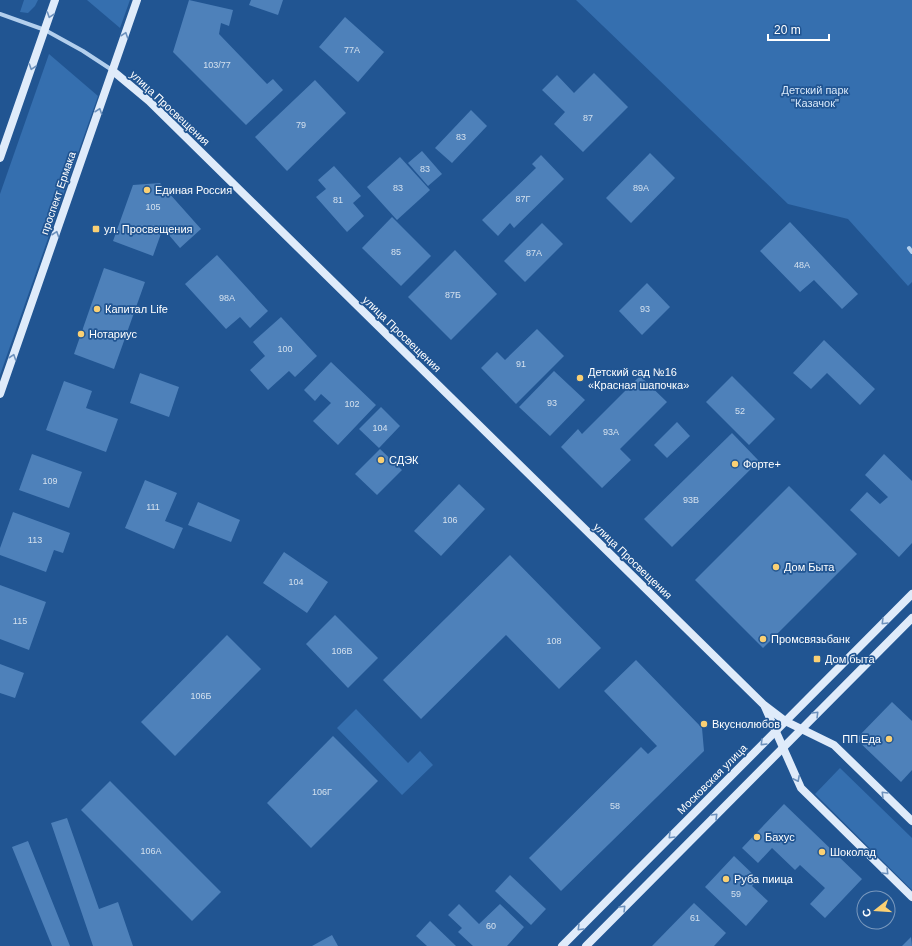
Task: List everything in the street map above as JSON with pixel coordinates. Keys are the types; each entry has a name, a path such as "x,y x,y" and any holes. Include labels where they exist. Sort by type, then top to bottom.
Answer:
{"main road":[{"path":"0,158 55,0"},
{"name":"проспект Ермака","path":"0,394 138,0"},
{"name":"улица Просвещения","path":"113,71 149,101 764,705 785,721 834,744 912,821"},
{"name":"Московская улица","path":"562,946 912,594"},
{"path":"586,946 912,618"},
{"name":"улица Просвещения","path":"764,705 801,788 912,897"}],"street":[{"name":"улица Просвещения","path":"0,14 45,30 83,51 113,71"}],"green space":[{"path":"24,0 38,0 35,6 28,13 20,12"},
{"path":"87,0 130,0 120,28"},
{"name":"Детский парк \"Казачок\"","path":"576,0 912,0 912,282 908,286 848,219 788,204"},
{"path":"49,54 98,96 0,375 0,194"},
{"path":"356,709 408,763 420,751 433,765 402,795 337,728"},
{"path":"840,768 912,838 912,890 815,794"}],"building":[{"path":"189,0 233,10 229,26 221,23 219,34 267,84 273,79 283,90 246,125 173,52"},
{"path":"251,0 283,0 278,15 249,5"},
{"path":"345,17 384,52 358,82 319,47"},
{"path":"594,73 628,107 583,152 554,124 565,112 542,90 557,75 574,93"},
{"path":"315,80 346,113 287,171 255,137"},
{"path":"471,110 487,126 452,163 435,148"},
{"path":"422,151 442,174 428,186 408,163"},
{"path":"650,153 675,178 631,223 606,198"},
{"path":"541,155 564,179 514,228 510,223 498,236 482,220 536,168 532,164"},
{"path":"400,157 430,190 397,220 367,187"},
{"path":"334,166 361,196 353,203 364,216 347,232 316,197 326,189 318,180"},
{"path":"160,183 201,229 180,248 163,228 153,256 113,241 133,185"},
{"path":"392,217 431,256 401,286 362,248"},
{"path":"790,222 858,294 842,309 814,280 800,292 760,251"},
{"path":"542,223 563,244 525,282 504,261"},
{"path":"455,250 497,294 451,340 408,297"},
{"path":"217,255 268,311 250,328 240,317 226,329 185,284"},
{"path":"104,268 145,282 114,369 74,354"},
{"path":"647,283 670,307 642,335 619,311"},
{"path":"281,317 317,356 295,377 289,371 268,390 250,370 265,356 253,342"},
{"path":"537,329 564,356 516,404 481,368 497,352 505,360"},
{"path":"824,340 875,389 860,405 827,373 811,389 793,373"},
{"path":"331,362 376,405 338,445 313,421 331,403 321,394 315,401 304,390"},
{"path":"554,371 585,400 550,436 519,407"},
{"path":"140,373 179,387 169,417 130,403"},
{"path":"640,376 667,402 620,449 631,460 602,488 561,447 578,429 582,434"},
{"path":"732,376 775,419 749,445 706,402"},
{"path":"64,381 92,391 86,408 118,419 106,452 46,430"},
{"path":"381,407 400,426 379,448 359,429"},
{"path":"677,422 690,436 667,458 654,445"},
{"path":"732,433 759,461 672,547 644,519"},
{"path":"380,449 402,470 377,495 355,474"},
{"path":"32,454 82,472 69,508 19,490"},
{"path":"884,454 912,481 912,543 899,557 850,510 867,492 880,504 888,497 865,475"},
{"path":"145,480 177,493 165,521 183,528 174,549 125,528"},
{"path":"459,484 485,509 441,556 414,531"},
{"name":"Дом Быта","path":"789,486 857,554 763,648 695,580"},
{"path":"198,502 240,520 231,542 188,525"},
{"path":"13,512 70,533 63,553 54,550 46,572 0,555 0,548"},
{"path":"284,552 328,582 307,613 263,583"},
{"path":"510,555 601,648 559,689 506,635 421,719 383,680"},
{"path":"0,585 46,602 29,650 0,639"},
{"path":"335,615 378,658 348,688 306,644"},
{"path":"227,635 261,669 175,756 141,722"},
{"path":"636,660 702,728 704,751 561,891 529,858 641,747 648,754 657,746 604,691"},
{"path":"0,664 24,673 15,698 0,693"},
{"path":"892,702 912,721 912,770 901,782 856,739"},
{"path":"333,736 378,781 311,848 267,803"},
{"path":"110,781 221,892 192,921 81,810"},
{"path":"784,804 862,879 825,918 810,904 825,888 800,865 795,870 772,848 758,863 742,848"},
{"path":"67,818 99,909 118,902 133,946 93,946 51,823"},
{"path":"28,841 70,946 52,946 12,847"},
{"path":"734,856 758,879 752,886 768,901 746,926 705,887"},
{"path":"510,875 546,909 531,925 495,891"},
{"path":"694,903 726,933 714,946 652,946"},
{"path":"459,904 479,924 500,904 524,927 507,946 473,946 458,932 462,928 448,915"},
{"path":"430,921 456,946 427,946 416,936"},
{"path":"332,935 338,946 312,946"},
{"path":"911,937 912,946 902,946"}],"place":[{"name":"Единая Россия","path":"147,190"},
{"name":"ул. Просвещения","path":"96,229"},
{"name":"Капитал Life","path":"97,309"},
{"name":"Нотариус","path":"81,334"},
{"name":"Детский сад №16 «Красная шапочка»","path":"580,378"},
{"name":"СДЭК","path":"381,460"},
{"name":"Форте+","path":"735,464"},
{"name":"Дом Быта","path":"776,567"},
{"name":"Промсвязьбанк","path":"763,639"},
{"name":"Дом быта","path":"817,659"},
{"name":"Вкуснолюбов","path":"704,724"},
{"name":"ПП Еда","path":"889,739"},
{"name":"Бахус","path":"757,837"},
{"name":"Шоколад","path":"822,852"},
{"name":"Руба пиица","path":"726,879"}]}
